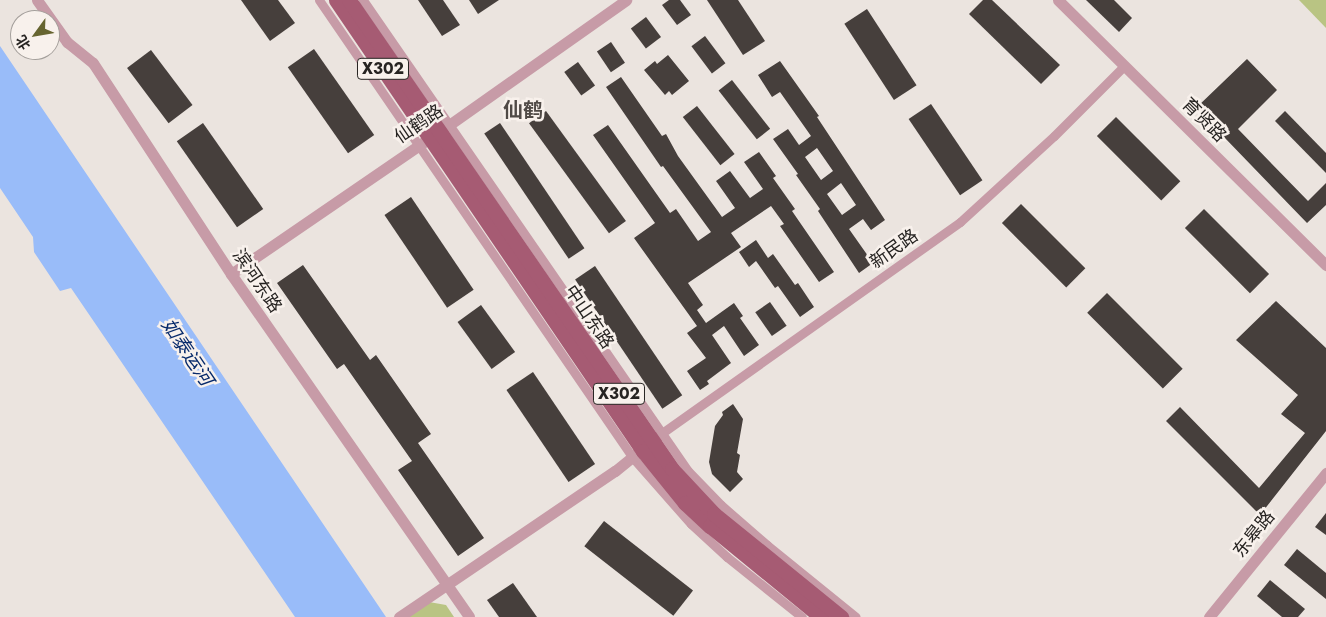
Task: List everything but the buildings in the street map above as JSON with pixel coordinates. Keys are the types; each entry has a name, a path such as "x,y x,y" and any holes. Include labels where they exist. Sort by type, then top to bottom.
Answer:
{"main road":[{"name":"中山东路","path":"336,0 435,135"},
{"name":"中山东路","path":"349,0 435,135 685,503 710,526 821,617"},
{"name":"中山东路","path":"647,446 714,514 841,617"}],"street":[{"name":"滨河东路","path":"38,0 67,42 93,64 230,274 469,617"},
{"path":"319,0 435,135"},
{"path":"363,0 435,135 647,446 691,524 727,557 802,617"},
{"name":"仙鹤路","path":"230,274 435,135 626,0"},
{"name":"育贤路","path":"1058,0 1326,265"},
{"name":"新民路","path":"647,446 960,222 1054,136 1124,66"},
{"path":"399,617 647,446"},
{"path":"647,446 688,471 721,505 856,617"},
{"name":"东皋路","path":"1209,617 1326,473"}],"green space":[{"path":"1299,0 1326,0 1326,28"},
{"path":"429,602 446,605 454,617 406,617"}],"water":[{"name":"如泰运河","path":"0,46 386,617 295,617 71,288 60,291 34,252 33,237 0,188"}],"district":[{"name":"仙鹤","path":"523,110"}]}
